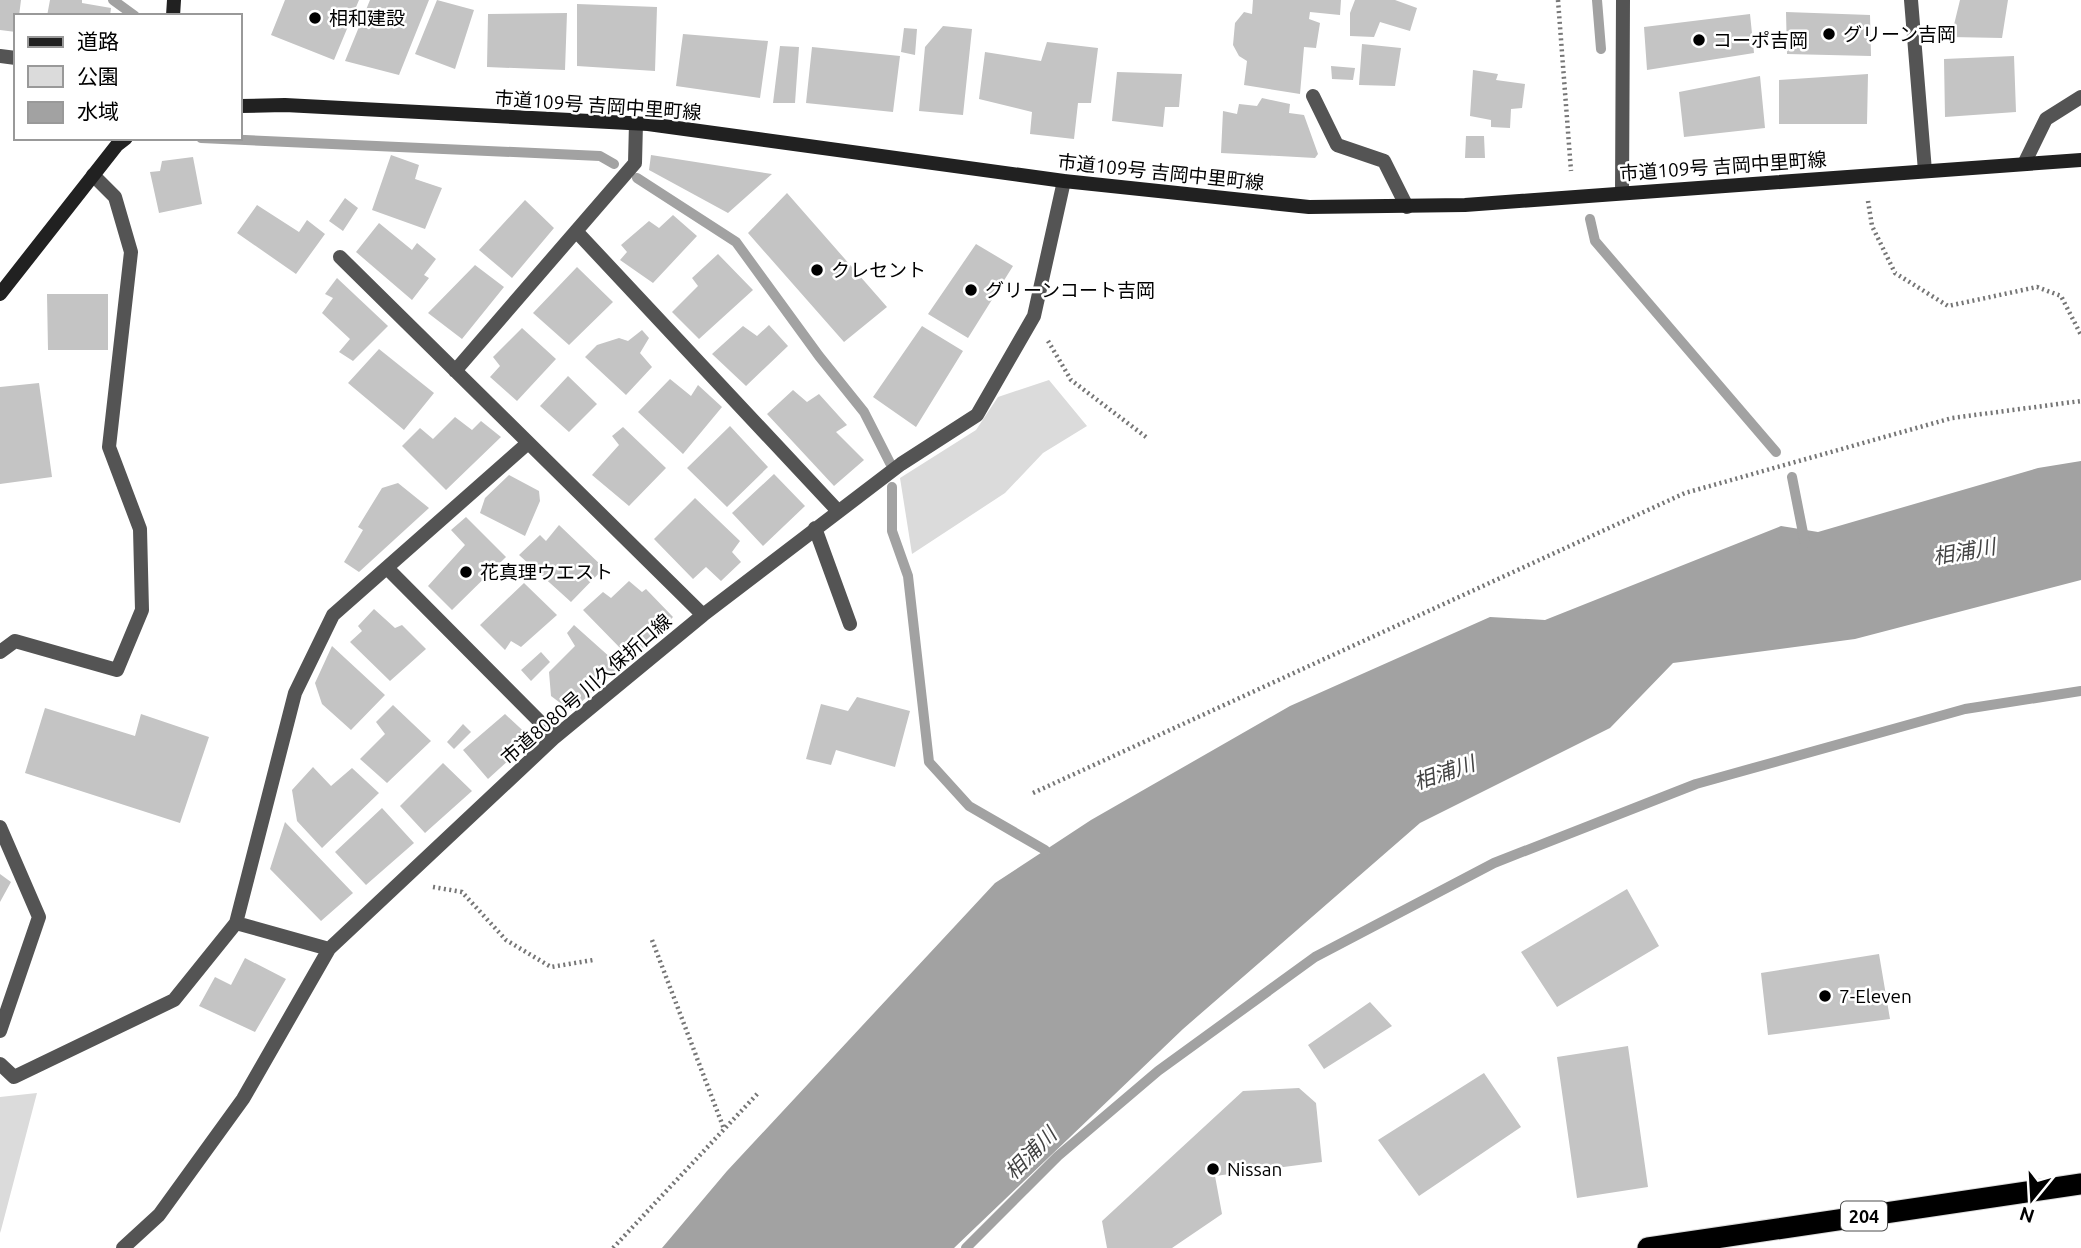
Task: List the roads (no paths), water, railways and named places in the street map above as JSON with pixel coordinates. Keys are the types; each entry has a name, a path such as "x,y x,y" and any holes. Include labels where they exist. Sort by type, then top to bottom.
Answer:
{"highway":[{"name":"204","path":"1648,1248 2081,1184"}],"street":[{"path":"1911,0 1924,171"},
{"path":"1622,193 1628,1"},
{"path":"1313,96 1337,145 1384,161 1407,207"},
{"path":"2024,164 2046,119 2081,97"},
{"name":"市道109号 吉岡中里町線","path":"242,106 285,105 636,123 1064,181 1309,207 1407,207 1573,197 2081,160"},
{"path":"455,371 635,163 636,123"},
{"path":"0,294 93,174 123,140"},
{"path":"0,652 15,641 117,670 142,610 140,528 109,447 131,252 115,197 93,174"},
{"name":"市道8080号 川久保折口線","path":"123,1248 159,1214 243,1099 329,949 555,737 702,615 901,464 977,415 1034,316 1064,181"},
{"path":"576,231 838,511"},
{"path":"340,257 702,615"},
{"path":"2,1068 14,1077 51,1062 174,1000 236,923 295,693 333,615 528,443"},
{"path":"815,528 850,624"},
{"path":"387,568 555,737"},
{"path":"0,827 39,917 0,1031"},
{"path":"236,923 329,949"}],"water":[{"name":"相浦川","path":"2081,461 2081,580 1855,639 1673,663 1610,728 1420,823 1183,1029 954,1248 662,1248 727,1171 995,883 1091,820 1290,706 1490,617 1545,620 1781,526 1818,532 2038,468"}],"waterway":[{"path":"113,0 132,14"},
{"path":"1597,0 1601,49"},
{"path":"242,140 600,156 614,164"},
{"path":"637,178 736,242 819,356 864,412 890,463"},
{"path":"1590,219 1595,241 1776,452"},
{"path":"1792,477 1805,543"},
{"path":"892,487 892,531 908,576 929,762 969,806 1045,850"},
{"name":"相浦川","path":"966,1248 1058,1156 1158,1071 1315,957 1494,863 1696,784 1965,709 2081,691"}],"place":[{"name":"相和建設","path":"315,18"},
{"name":"グリーン吉岡","path":"1829,34"},
{"name":"コーポ吉岡","path":"1699,40"},
{"name":"クレセント","path":"817,270"},
{"name":"グリーンコート吉岡","path":"971,290"},
{"name":"花真理ウエスト","path":"466,572"},
{"name":"7-Eleven","path":"1825,996"},
{"name":"Nissan","path":"1213,1169"}]}
